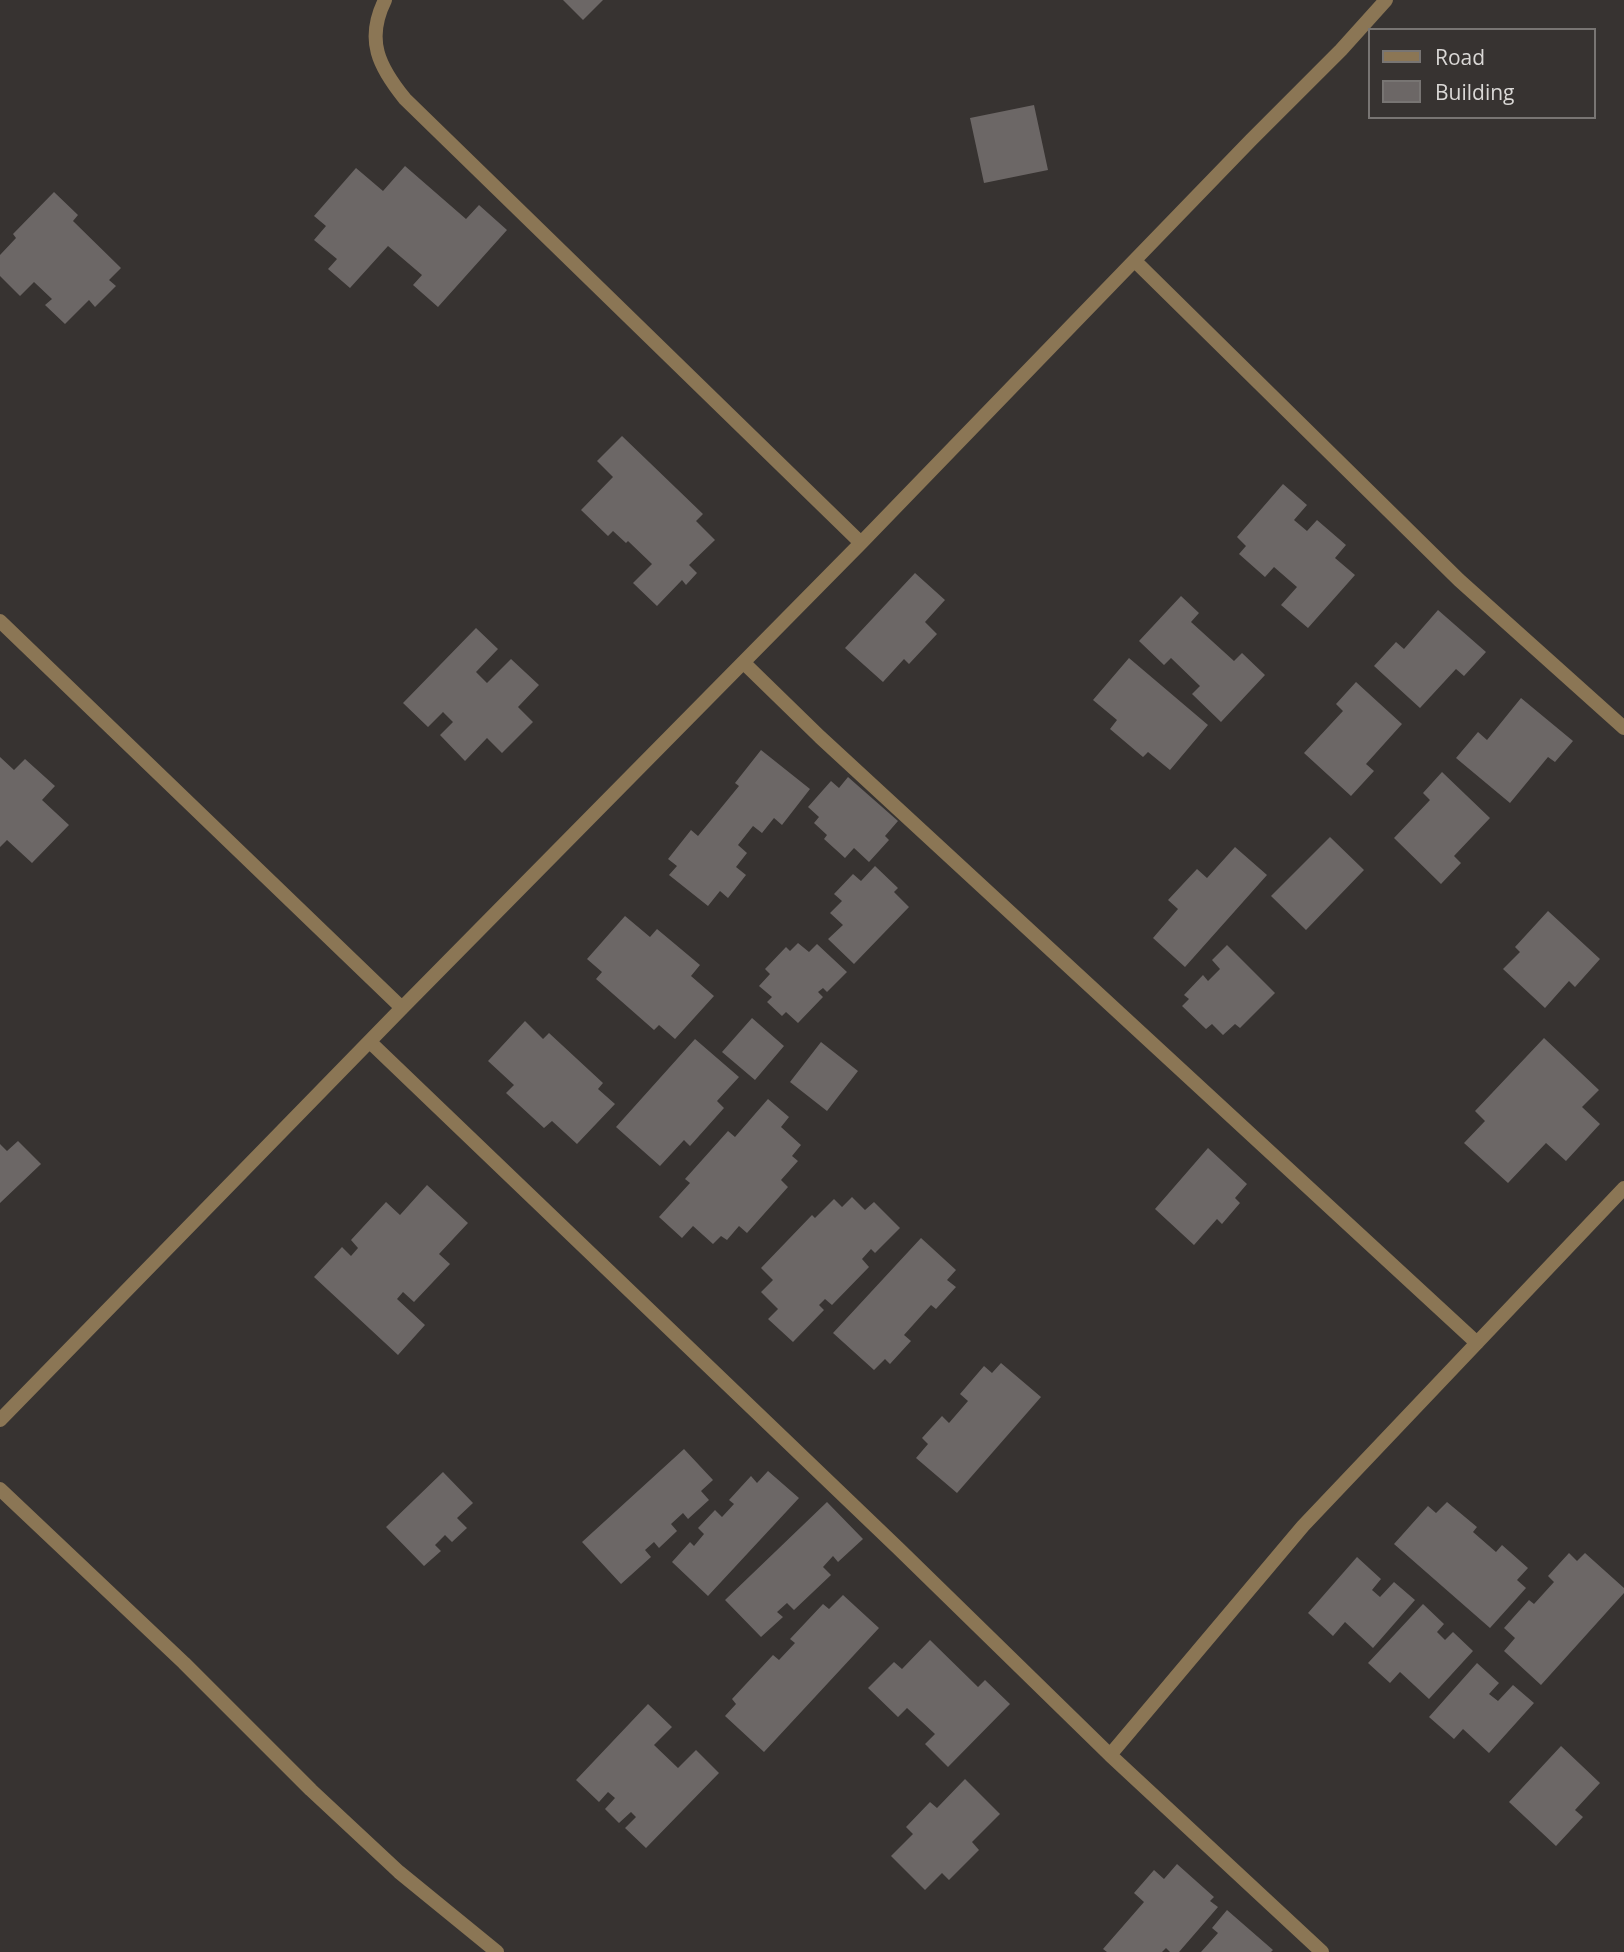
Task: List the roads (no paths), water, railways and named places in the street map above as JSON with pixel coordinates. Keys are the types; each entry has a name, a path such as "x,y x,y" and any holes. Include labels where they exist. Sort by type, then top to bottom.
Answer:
{"street":[{"path":"385,0 375,28 377,54 386,76 405,99 861,543"},
{"path":"0,1420 402,1007 744,663 1341,50 1386,0"},
{"path":"1135,261 1459,580 1624,729"},
{"path":"0,621 402,1007"},
{"path":"744,663 830,747 1477,1343"},
{"path":"370,1042 890,1540 1110,1755 1322,1952"},
{"path":"1110,1755 1303,1526 1624,1188"},
{"path":"0,1489 399,1872 497,1952"}]}
